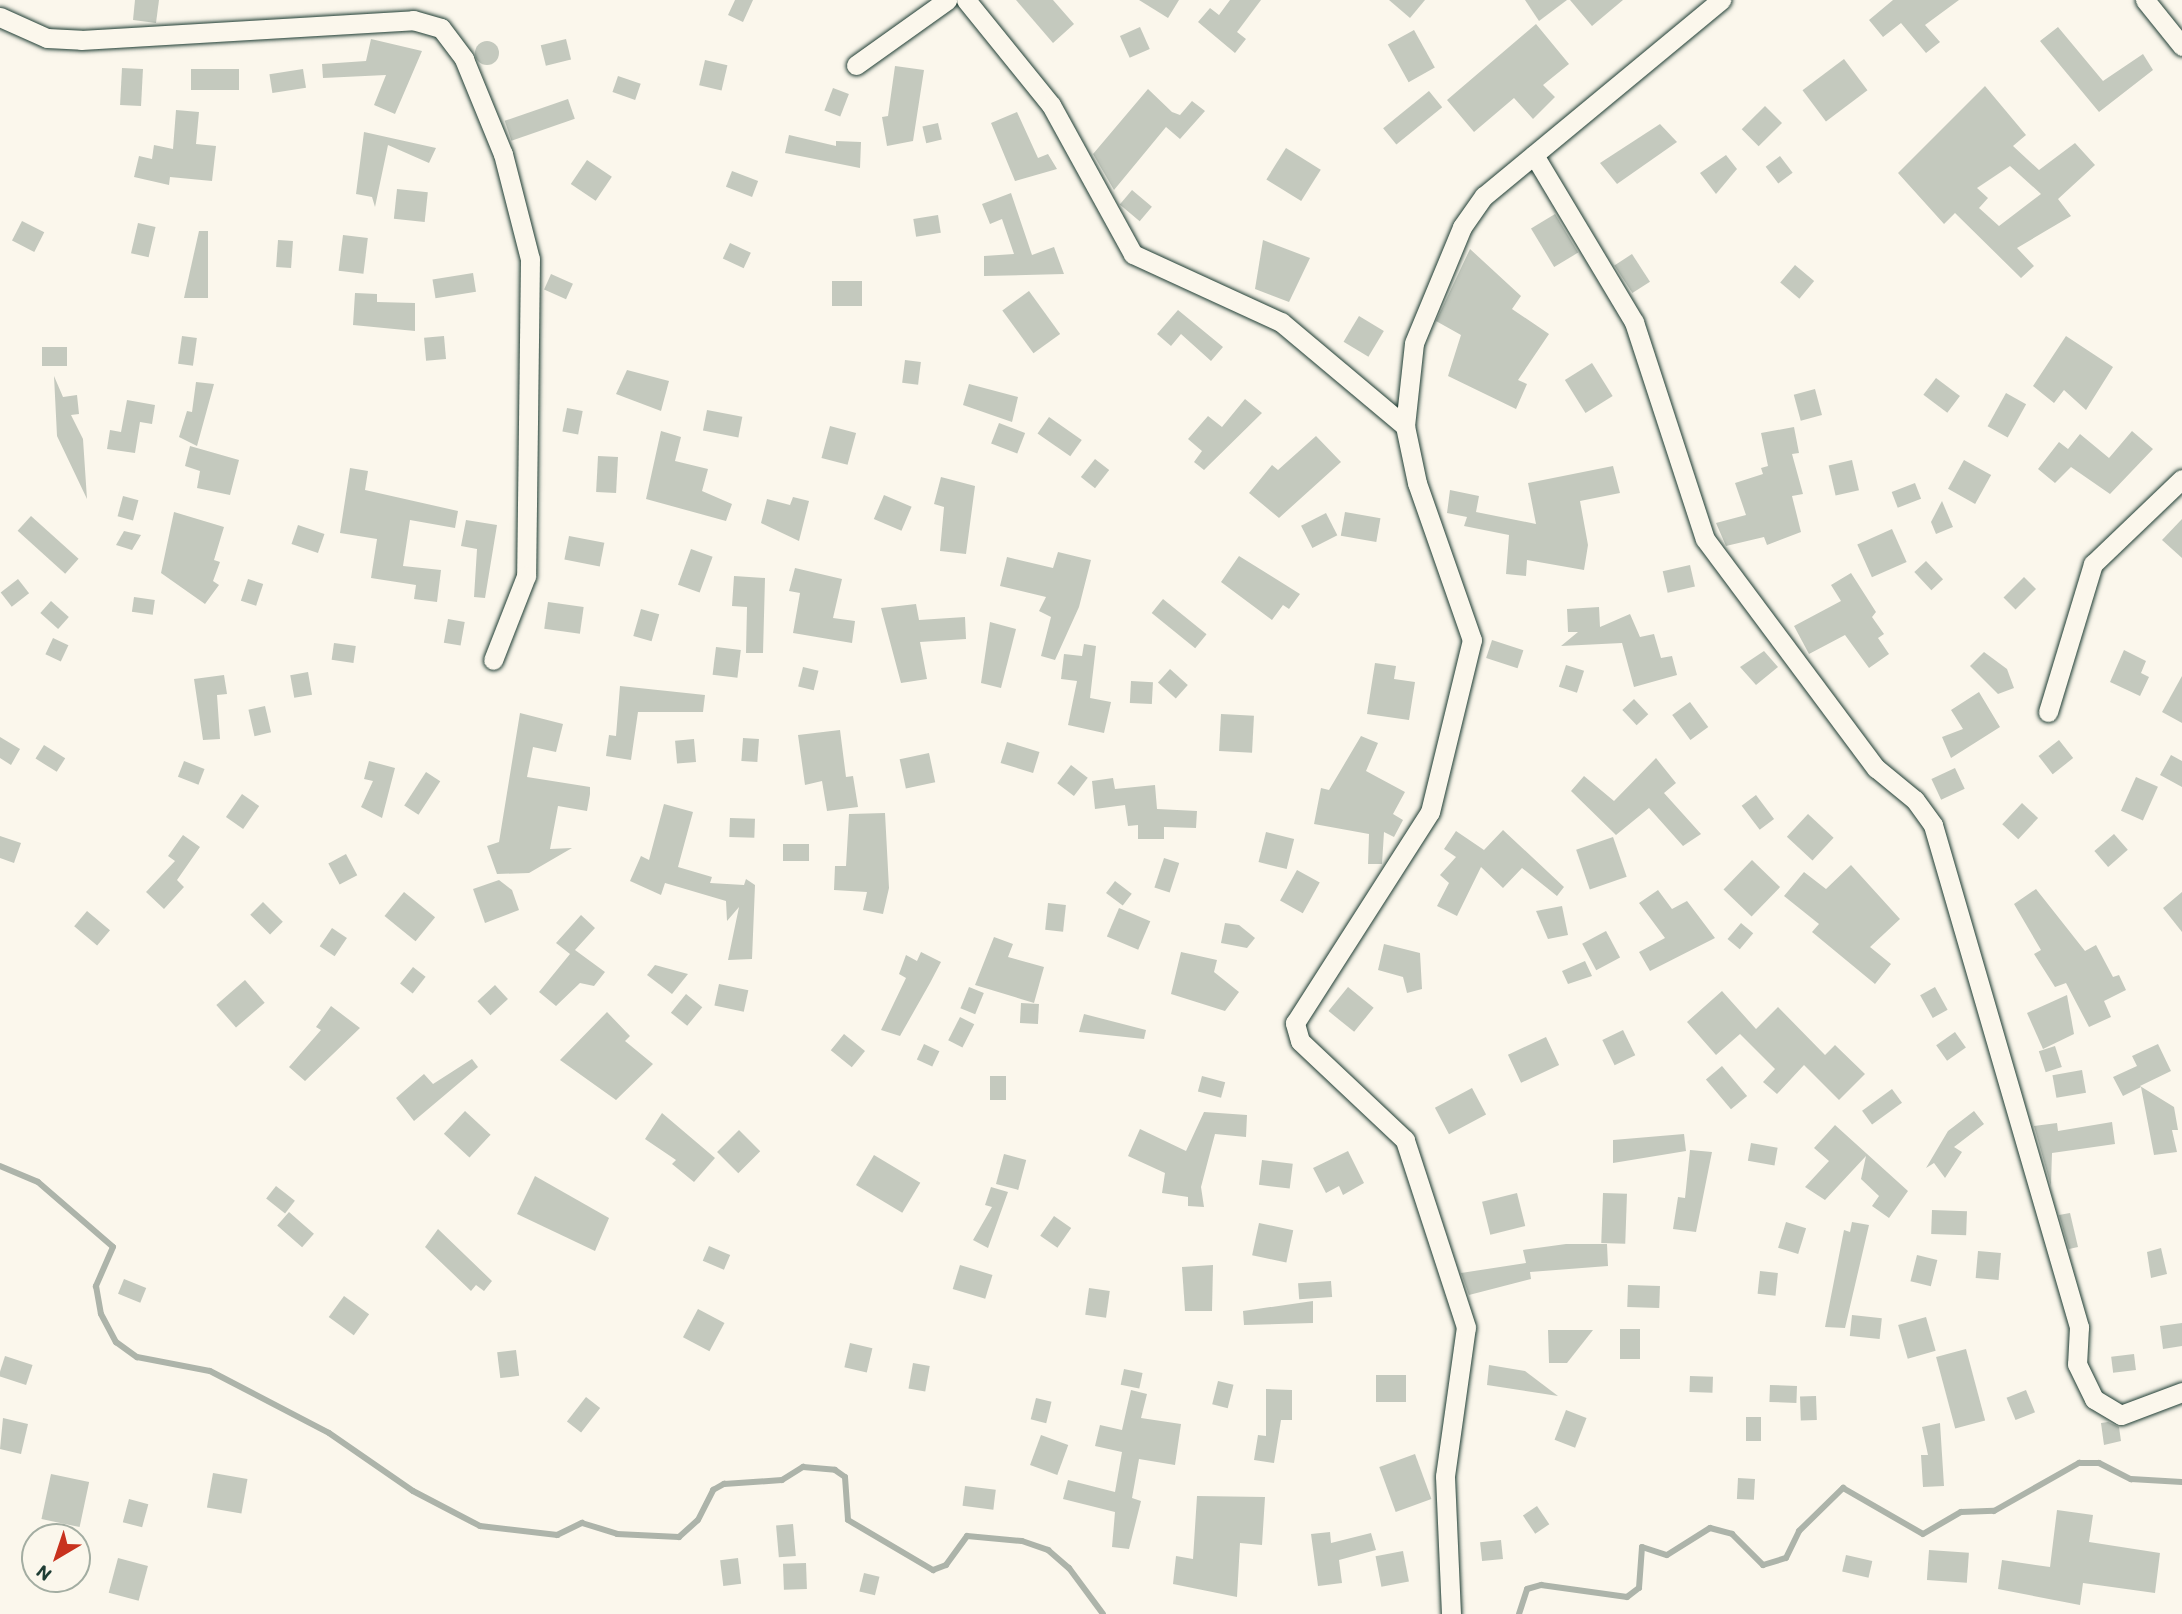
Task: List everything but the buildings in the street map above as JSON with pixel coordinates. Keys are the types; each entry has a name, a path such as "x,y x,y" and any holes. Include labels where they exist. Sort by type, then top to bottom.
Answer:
{"street":[{"path":"856,65 947,0"},
{"path":"966,0 1051,105 1133,254 1281,322 1405,426"},
{"path":"1451,1614 1445,1476 1466,1327 1408,1147 1300,1041 1295,1023 1430,812 1472,640 1417,483 1405,426 1414,343 1462,227 1484,196 1721,0"},
{"path":"2145,0 2182,46"},
{"path":"0,17 47,38 81,40 413,20 441,28 464,59 503,154 530,259 526,576 493,660"},
{"path":"1534,155 1634,322 1705,539 1876,768 1915,800 1933,825 2079,1327 2077,1364 2094,1399 2121,1415 2182,1392"},
{"path":"2048,712 2093,564 2182,479"}],"waterway":[{"path":"0,1166 38,1182 113,1247 96,1286 101,1314 116,1342 137,1357 210,1371 329,1433 413,1491 480,1526 557,1535 582,1523 617,1534 679,1537 698,1520 713,1490 724,1484 782,1480 803,1467 835,1470 845,1477 848,1520 933,1570 946,1565 967,1536 1022,1541 1048,1550 1069,1568 1103,1614"},
{"path":"1519,1614 1527,1589 1541,1585 1627,1597 1639,1588 1642,1547 1667,1555 1710,1528 1732,1534 1763,1565 1786,1558 1799,1531 1843,1488 1923,1534 1961,1512 1994,1511 2079,1463 2099,1463 2131,1479 2182,1482"}]}
